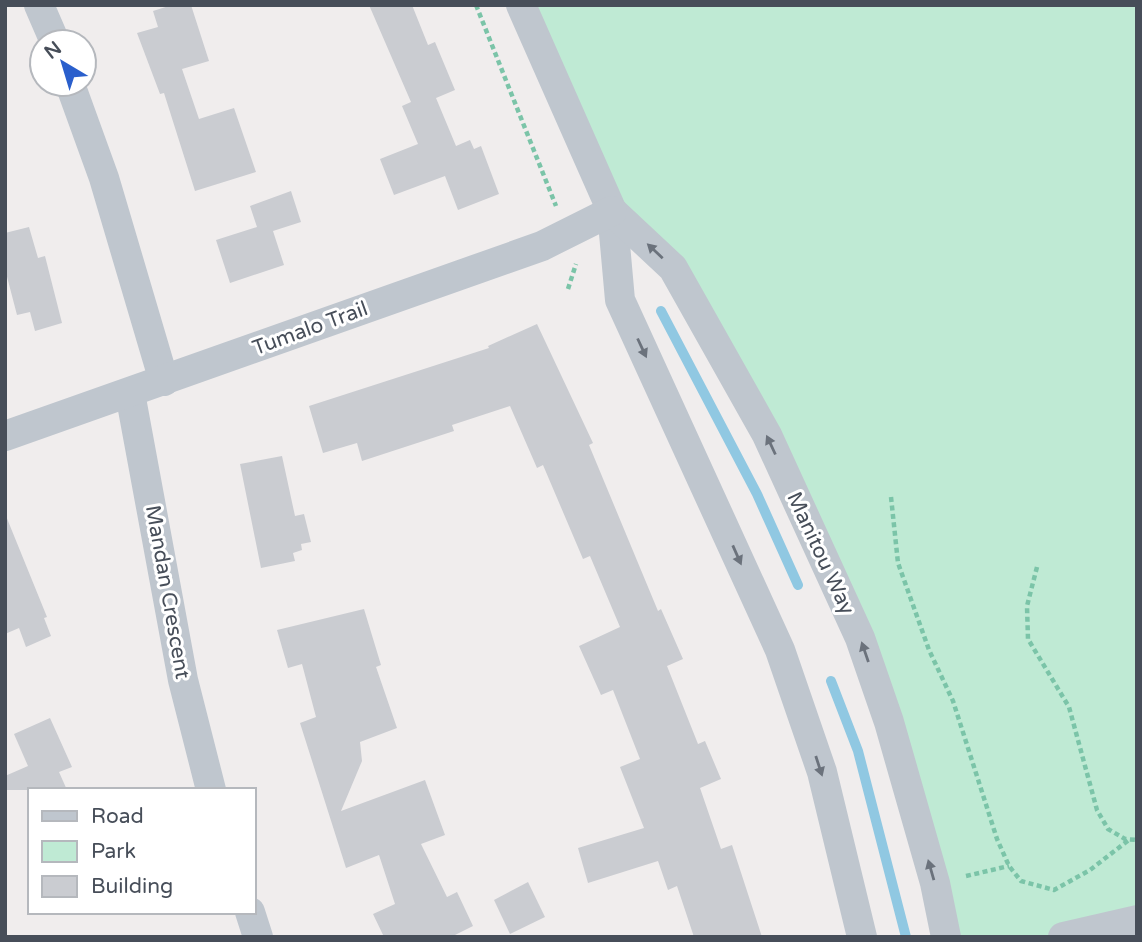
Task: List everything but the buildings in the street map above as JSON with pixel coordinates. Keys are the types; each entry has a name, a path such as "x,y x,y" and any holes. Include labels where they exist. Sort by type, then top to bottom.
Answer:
{"street":[{"path":"39,5 49,28"},
{"name":"Manitou Way","path":"522,5 612,211 620,300 780,650 822,772 862,937"},
{"path":"75,98 104,178 164,381"},
{"name":"Tumalo Trail","path":"5,436 542,246 612,211"},
{"name":"Manitou Way","path":"612,211 673,268 767,435 860,638 889,722 935,883 946,937"},
{"name":"Mandan Crescent","path":"130,393 183,680 210,788"},
{"path":"251,914 258,937"},
{"path":"1069,936 1137,920"}],"path":[{"path":"476,5 567,233 577,268 568,289"},
{"path":"891,497 898,563 929,650 953,701 971,765 1009,866 1021,881 1054,890 1090,870 1134,839"},
{"path":"1038,567 1027,606 1028,639 1069,707 1097,810 1108,828 1134,839"},
{"path":"966,876 1009,866"}],"green space":[{"path":"521,5 1137,5 1137,920 1063,937 946,937 889,722 673,268 612,211"}],"waterway":[{"path":"661,311 757,494 798,585"},
{"path":"831,681 858,751 906,937"}]}
